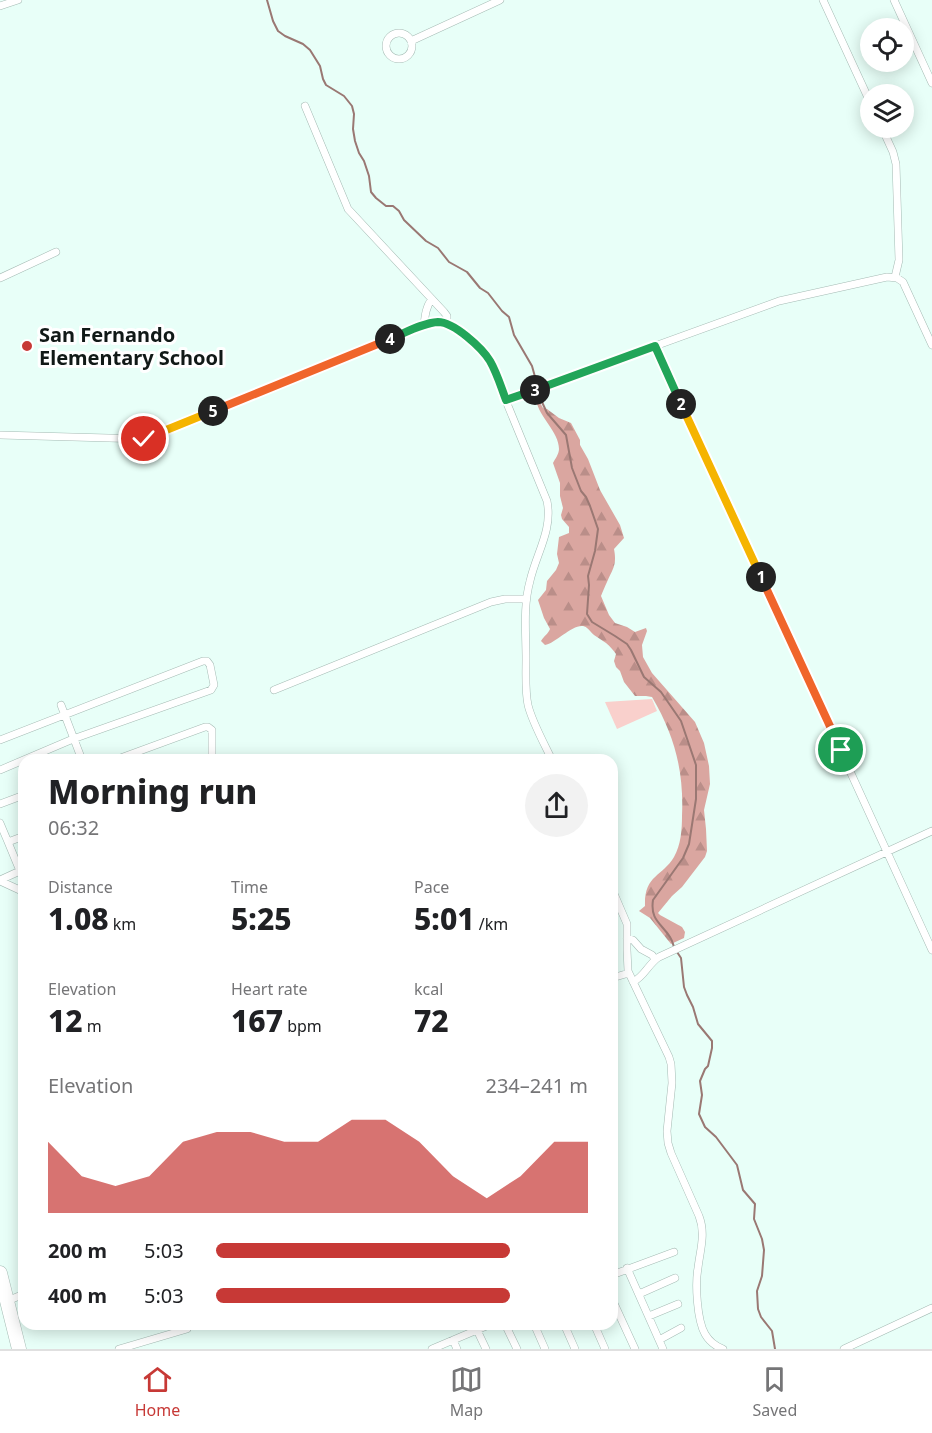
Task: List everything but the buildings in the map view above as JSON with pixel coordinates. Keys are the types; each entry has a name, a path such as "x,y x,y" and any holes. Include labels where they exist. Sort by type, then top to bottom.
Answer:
{"highway":[{"path":"0,1273 19,1349"}],"street":[{"path":"0,6 18,0"},
{"path":"411,41 500,0"},
{"path":"823,0 862,84"},
{"path":"894,0 932,83"},
{"path":"305,106 348,209 446,314 447,324"},
{"path":"887,138 896,164 898,263 895,277"},
{"path":"0,278 56,252"},
{"path":"506,400 779,301 883,278 895,277 904,284 932,345"},
{"path":"424,325 426,311 432,299"},
{"path":"0,435 144,439 424,325 436,322 447,324 460,331 487,357 492,365 543,489 549,511 547,529 531,575 526,599 525,628 527,702 549,754"},
{"path":"655,346 932,950"},
{"path":"274,690 491,602 526,599"},
{"path":"0,740 203,661 207,661 210,665 214,685 211,690 73,739 38,754"},
{"path":"61,705 79,754"},
{"path":"131,754 208,727 212,730 212,754"},
{"path":"0,770 18,762"},
{"path":"0,804 18,797"},
{"path":"0,823 18,862"},
{"path":"633,982 641,977 656,959 932,831"},
{"path":"8,842 18,838"},
{"path":"0,881 18,872"},
{"path":"0,881 18,889"},
{"path":"618,902 626,920 629,973 670,1061 672,1080 667,1125 668,1143 702,1226 702,1244 697,1275 701,1323 707,1338 723,1349"},
{"path":"627,938 633,940 641,949 656,959"},
{"path":"618,976 629,973"},
{"path":"618,1272 674,1252"},
{"path":"627,1268 663,1349"},
{"path":"639,1294 675,1278"},
{"path":"7,1301 18,1296"},
{"path":"649,1316 678,1304"},
{"path":"844,1349 932,1308"},
{"path":"618,1312 635,1349"},
{"path":"659,1340 681,1328"},
{"path":"119,1349 184,1330"},
{"path":"432,1349 477,1330 486,1349"},
{"path":"508,1330 517,1349"},
{"path":"537,1330 545,1349"},
{"path":"567,1330 575,1349"},
{"path":"597,1330 605,1349"},
{"path":"453,1340 457,1349"}],"shaded area":[{"path":"652,699 657,711 617,729 605,702"}],"green space":[{"path":"538,399 543,408 571,423 600,490 620,525 624,538 614,549 614,566 601,596 609,615 615,623 635,632 646,628 642,645 643,657 652,673 695,722 704,743 710,784 704,810 707,851 682,887 658,913 682,927 685,932 684,938 671,944 650,918 639,911 645,906 647,888 674,857 681,837 681,784 676,755 667,726 652,697 635,696 616,667 614,661 616,654 587,628 583,626 572,629 545,645 541,641 550,629 538,600 546,590 547,581 559,563 557,554 559,537 569,533 569,527 561,515 563,508 560,483 553,463 559,451 558,443 538,406 536,400"}],"waterway":[{"path":"267,0 278,31 310,50 320,66 326,85 344,96 352,106 355,141 369,176 371,192 386,206 393,206 399,211 404,220 426,241 438,248 449,262 467,272 509,317 514,335 532,366 547,413 566,435 572,468 598,529 588,576 587,614 592,622 627,644 644,677 661,692 681,721 696,765 696,799 689,844 683,858 653,900 652,907 657,921 670,937 674,947"},
{"path":"677,952 681,958 684,987 698,1024 712,1041 708,1066 700,1081 702,1095 699,1114 705,1127 716,1137 737,1165 743,1190 755,1204 754,1219 764,1250 762,1276 757,1291 758,1309 772,1331 775,1349"}],"place":[{"name":"San Fernando Elementary School","path":"27,346"}],"route":[{"path":"144,439 432,323 443,322 453,326 484,354 492,365 506,400 655,346 841,750"}]}
